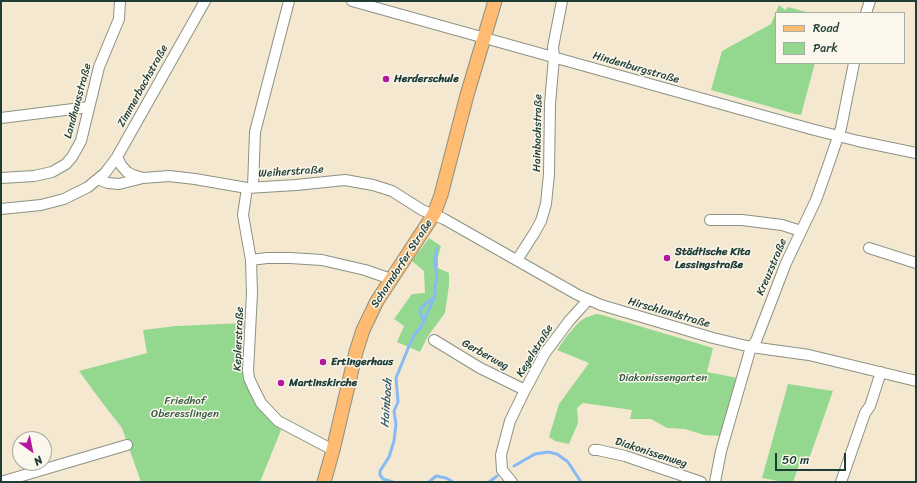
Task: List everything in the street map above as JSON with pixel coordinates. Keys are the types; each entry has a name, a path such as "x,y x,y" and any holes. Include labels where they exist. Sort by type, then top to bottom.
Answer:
{"main road":[{"name":"Schorndorfer Straße","path":"324,482 356,352 363,330 377,301 391,278 434,214 441,195 467,94 495,1"}],"street":[{"name":"Landhausstraße","path":"1,178 52,172 66,164 75,153 81,141 99,67 119,19 120,1"},
{"name":"Zimmerbachstraße","path":"98,179 117,157 205,1"},
{"name":"Keplerstraße","path":"289,1 256,132 250,187 243,215 251,260 252,320 248,371 253,387 261,403 278,421 333,450"},
{"name":"Hindenburgstraße","path":"352,1 484,39 838,136 916,153"},
{"name":"Hainbachstraße","path":"520,256 541,221 546,204 549,180 550,104 554,57 552,47 562,1"},
{"path":"866,12 870,1"},
{"name":"Kreuzstraße","path":"715,482 721,451 751,347 756,341 786,263 816,200 838,136 854,64"},
{"path":"1,118 89,107"},
{"name":"Weiherstraße","path":"117,157 127,172 133,176 143,178"},
{"name":"Weiherstraße","path":"98,179 108,183 119,184 143,178 169,176 195,178 250,187 296,185 345,180 373,185 392,191 422,210 434,214"},
{"path":"1,209 32,207 54,202 80,192 98,179"},
{"name":"Hirschlandstraße","path":"434,214 520,256 588,300 713,338 751,347 810,355 916,381"},
{"path":"710,220 742,220 782,225 801,231"},
{"path":"869,248 916,262"},
{"path":"251,260 267,258 322,260 391,278"},
{"name":"Kegelstraße","path":"508,481 502,470 501,455 510,421 524,390 545,353 569,321 588,300"},
{"name":"Gerberweg","path":"434,340 480,368 524,390"},
{"path":"841,482 862,420 870,406 881,372"},
{"path":"1,482 127,446"},
{"name":"Diakonissenweg","path":"594,450 625,456 701,482"}],"green space":[{"path":"779,5 785,10 788,7 806,12 776,12"},
{"path":"775,14 775,64 815,64 801,115 711,90 722,51 771,24"},
{"path":"429,238 441,246 438,257 438,268 449,273 449,285 445,313 428,336 420,352 397,342 404,326 394,319 412,294 425,293 424,271 412,261"},
{"name":"Diakonissengarten","path":"596,314 713,348 707,372 738,378 722,436 704,435 685,429 667,428 651,419 630,419 632,410 583,403 577,408 578,423 569,444 555,441 549,437 559,404 589,363 557,350 579,322"},
{"name":"Friedhof Oberesslingen","path":"244,323 241,350 245,377 258,406 281,430 260,482 141,482 122,428 79,371 147,353 143,330 176,326"},
{"path":"788,384 833,391 809,459 802,457 793,482 762,478"}],"waterway":[{"name":"Hainbach","path":"393,482 383,479 380,475 380,471 389,457 394,441 396,424 394,411 398,402 396,378 414,335 421,327 435,296 435,284 437,280 435,260 437,248"},
{"name":"Hainbach","path":"423,319 420,312 421,308 432,299"},
{"name":"Hainbach","path":"514,466 535,454 548,452 557,454 568,462 581,482"},
{"name":"Hainbach","path":"429,482 436,476 446,478 453,482"},
{"name":"Hainbach","path":"489,482 497,476"}],"place":[{"name":"Herderschule","path":"386,79"},
{"name":"Städtische Kita Lessingstraße","path":"667,258"},
{"name":"Ertingerhaus","path":"323,362"},
{"name":"Martinskirche","path":"281,383"}]}
